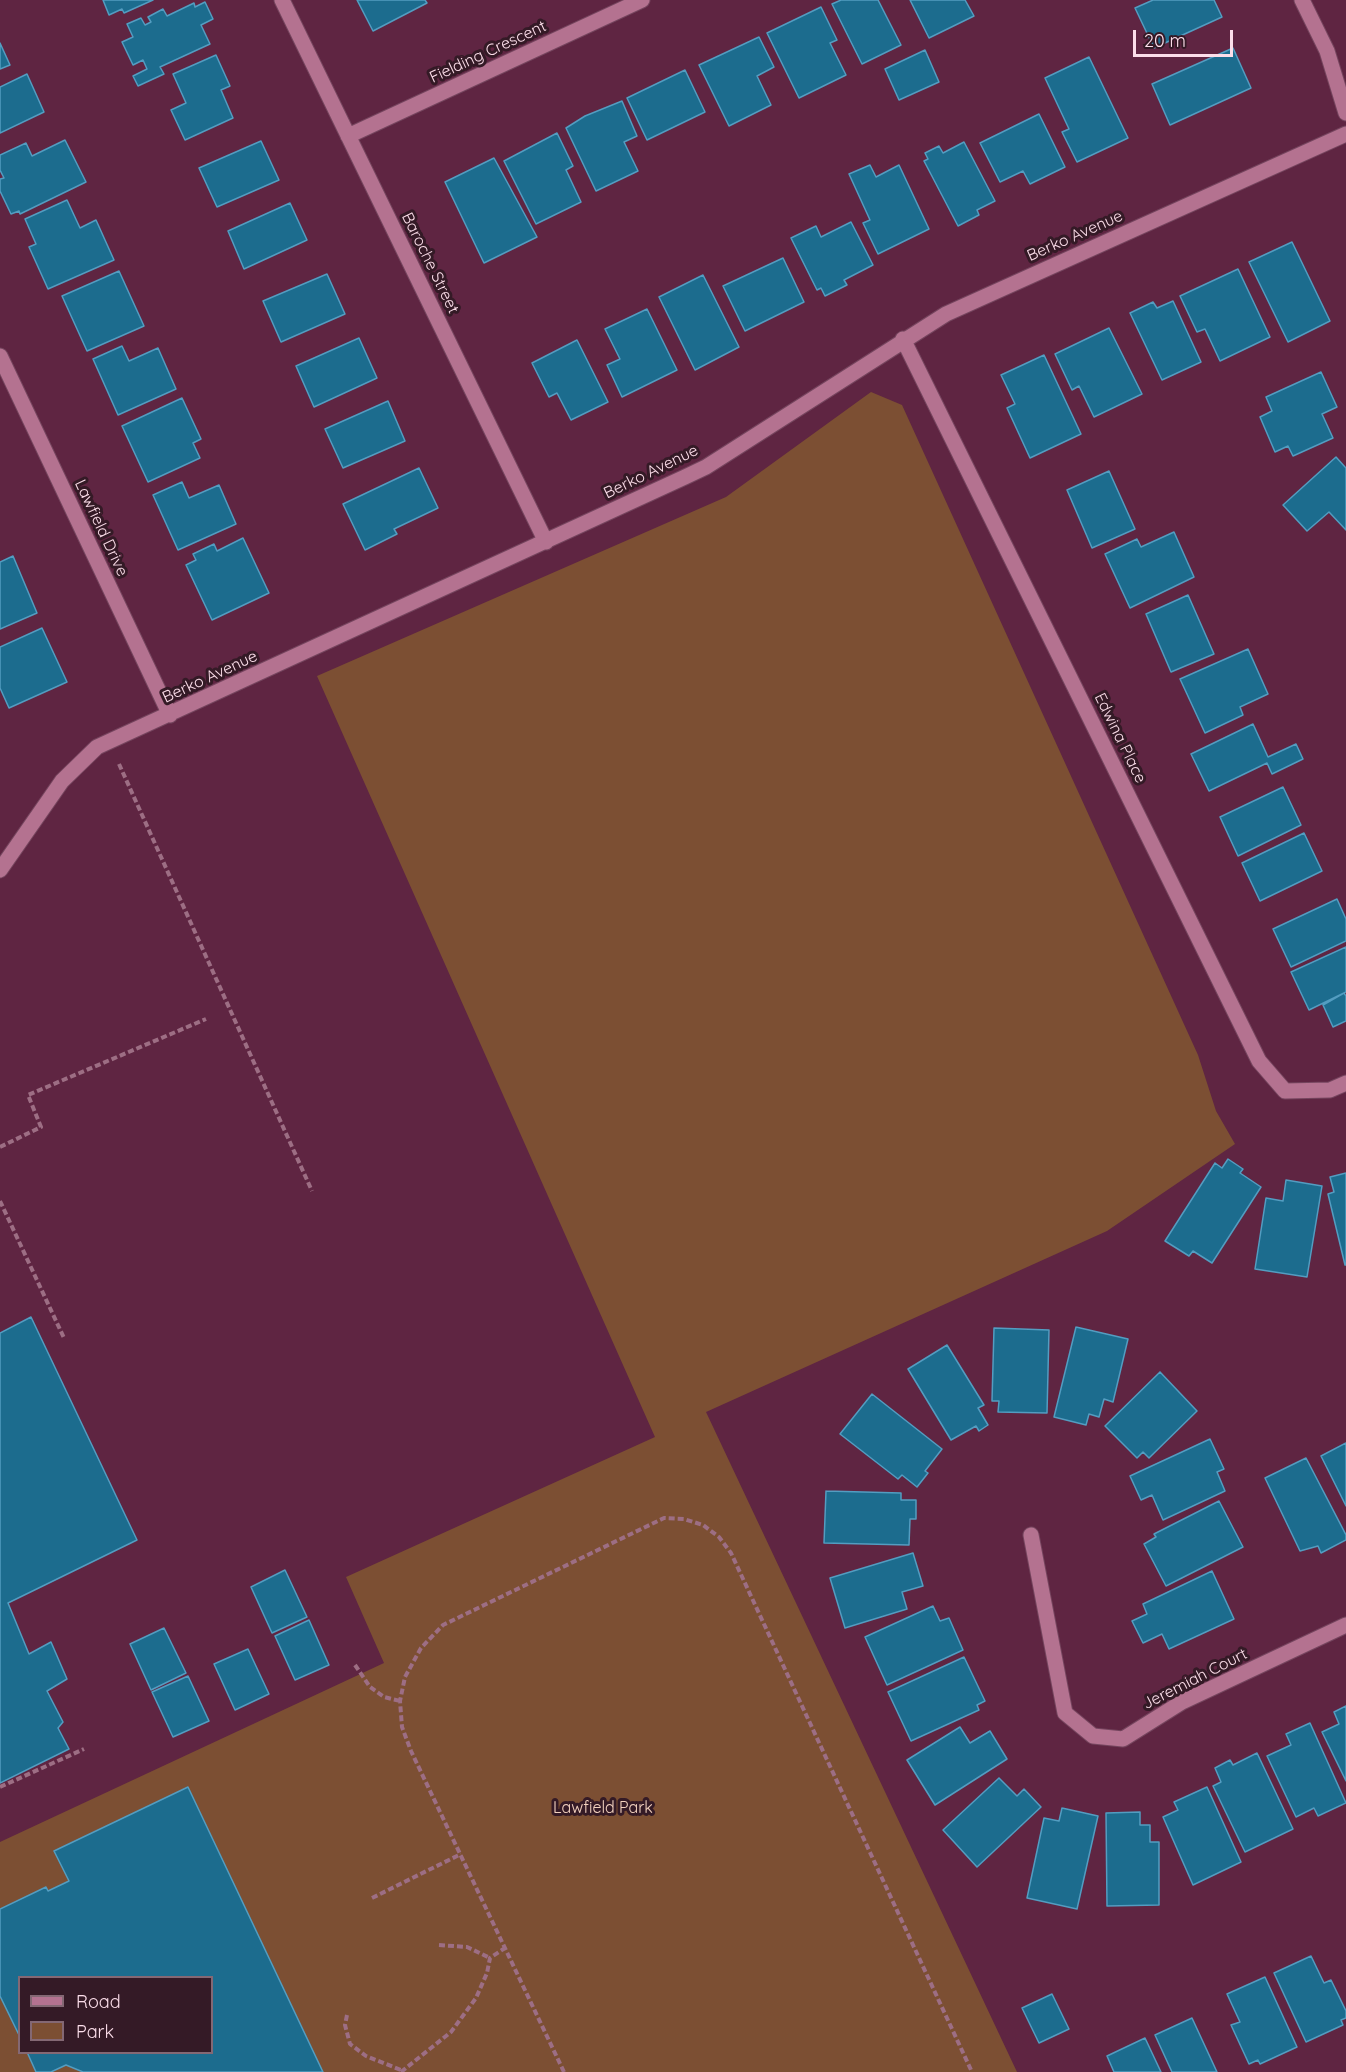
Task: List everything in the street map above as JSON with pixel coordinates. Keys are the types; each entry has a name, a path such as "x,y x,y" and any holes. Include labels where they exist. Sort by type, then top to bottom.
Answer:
{"street":[{"name":"Baroche Street","path":"282,0 546,542"},
{"name":"Fielding Crescent","path":"348,136 642,0"},
{"path":"1302,0 1327,51 1346,112"},
{"name":"Berko Avenue","path":"0,870 62,781 97,747 706,467 903,339 946,314 1346,134"},
{"name":"Edwina Place","path":"903,339 1259,1061 1285,1091 1330,1090 1346,1083"},
{"name":"Lawfield Drive","path":"0,356 170,715"},
{"name":"Jeremiah Court","path":"1031,1535 1065,1713 1093,1737 1123,1739 1182,1702 1346,1625"}],"path":[{"path":"109,741 312,1191"},
{"path":"0,1147 41,1127 28,1095 206,1019"},
{"path":"0,1201 64,1338"},
{"path":"564,2072 411,1751 402,1727 400,1701 405,1677 421,1648 443,1625 664,1518 684,1519 703,1525 719,1537 731,1553 972,2072"},
{"path":"355,1665 370,1687 384,1697 400,1701"},
{"path":"0,1788 84,1749"},
{"path":"372,1898 461,1854"},
{"path":"439,1946 467,1947 490,1958"},
{"path":"347,2015 345,2025 350,2044 366,2056 401,2071 451,2032 476,1998 488,1973 490,1958 505,1948"}],"green space":[{"name":"Lawfield Park","path":"871,392 902,405 1198,1055 1216,1111 1235,1144 1107,1231 706,1412 1017,2072 0,2072 0,1842 384,1663 346,1577 655,1437 317,676 726,497"}],"building":[{"path":"103,0 153,0 124,13 122,9 109,15"},
{"path":"357,0 425,0 427,3 373,31"},
{"path":"841,0 878,0 901,45 862,64 832,4"},
{"path":"910,0 965,0 974,16 929,38"},
{"path":"1153,0 1214,0 1222,17 1154,48 1135,8"},
{"path":"205,2 213,19 201,25 210,44 160,67 164,74 138,86 133,76 147,69 143,60 133,65 122,42 133,37 127,24 141,18 145,25 151,22 148,17 163,9 167,16 194,3 195,7"},
{"path":"821,7 837,40 830,43 846,75 799,98 767,33"},
{"path":"759,37 774,67 757,76 771,105 729,126 699,65"},
{"path":"0,43 10,65 0,69"},
{"path":"1233,48 1251,88 1170,125 1152,84"},
{"path":"925,50 939,82 899,100 885,69"},
{"path":"216,55 230,86 221,90 233,118 185,140 171,110 186,103 173,74"},
{"path":"1089,57 1128,138 1077,162 1062,132 1069,129 1045,78"},
{"path":"685,70 705,112 647,140 627,98"},
{"path":"27,74 44,112 0,133 0,87"},
{"path":"622,101 637,136 624,142 638,171 596,191 566,128 585,116"},
{"path":"1039,114 1065,167 1030,184 1023,171 1000,182 980,143"},
{"path":"557,133 573,166 566,170 581,202 536,224 504,161"},
{"path":"65,140 86,182 20,214 19,211 11,214 0,191 0,179 4,178 0,170 0,155 26,143 32,156"},
{"path":"261,141 279,180 217,207 199,168"},
{"path":"964,142 995,201 977,210 979,215 958,226 924,161 928,159 925,153 939,146 943,153"},
{"path":"494,158 537,237 484,263 445,182"},
{"path":"870,165 876,177 899,165 929,229 878,254 863,223 870,220 849,174"},
{"path":"67,200 80,228 96,220 114,260 48,289 29,247 36,244 25,219"},
{"path":"290,203 307,240 244,269 228,231"},
{"path":"851,222 873,265 844,280 847,285 825,296 821,288 817,290 791,238 816,226 821,237"},
{"path":"1292,242 1330,321 1288,342 1249,262"},
{"path":"783,258 804,302 745,331 723,286"},
{"path":"1238,269 1270,337 1220,361 1205,329 1197,332 1180,296"},
{"path":"119,271 144,326 87,351 62,296"},
{"path":"327,274 345,314 281,342 263,301"},
{"path":"703,275 739,347 695,370 659,297"},
{"path":"1173,301 1201,362 1162,380 1130,313 1153,302 1157,308"},
{"path":"647,309 677,370 622,397 607,365 620,359 605,329"},
{"path":"1109,328 1142,394 1094,417 1079,386 1072,390 1055,354"},
{"path":"359,338 377,378 314,407 296,366"},
{"path":"577,340 608,402 571,420 557,393 549,397 532,363"},
{"path":"122,346 129,361 158,348 176,389 118,415 93,359"},
{"path":"1044,355 1081,434 1030,458 1007,408 1015,404 1001,375"},
{"path":"1321,372 1337,407 1322,414 1333,438 1293,456 1288,446 1275,452 1260,417 1272,411 1266,397"},
{"path":"182,398 201,439 193,443 200,458 148,482 122,426"},
{"path":"388,401 405,441 343,468 325,429"},
{"path":"1336,457 1346,468 1346,530 1329,512 1307,531 1283,505"},
{"path":"419,468 438,508 394,529 397,534 365,550 343,504"},
{"path":"1109,471 1135,529 1092,548 1067,490"},
{"path":"182,482 189,498 219,485 236,524 178,550 153,495"},
{"path":"1174,532 1194,577 1130,608 1105,554 1137,539 1141,547"},
{"path":"243,538 269,593 212,620 186,565 196,560 193,554 214,544 217,551"},
{"path":"13,556 37,613 0,629 0,562"},
{"path":"1188,595 1214,654 1171,672 1146,614"},
{"path":"42,628 67,682 9,708 0,688 0,647"},
{"path":"1248,649 1268,694 1240,707 1243,715 1205,733 1180,679"},
{"path":"1253,724 1268,757 1296,744 1303,759 1272,774 1267,763 1209,791 1191,754"},
{"path":"1283,787 1301,825 1238,856 1220,817"},
{"path":"1304,833 1322,871 1260,901 1242,863"},
{"path":"1337,899 1346,919 1346,941 1291,967 1273,929"},
{"path":"1346,947 1346,992 1309,1010 1291,972"},
{"path":"1344,993 1346,1021 1333,1027 1323,1005"},
{"path":"1228,1159 1243,1169 1240,1173 1261,1187 1212,1263 1193,1251 1189,1256 1165,1241 1215,1163 1222,1168"},
{"path":"1346,1173 1345,1265 1328,1194 1334,1192 1330,1177"},
{"path":"1286,1180 1322,1186 1307,1277 1255,1269 1266,1198 1283,1201"},
{"path":"31,1317 137,1540 8,1603 29,1654 51,1642 67,1679 47,1691 63,1722 58,1728 69,1749 0,1783 0,1333"},
{"path":"1076,1327 1128,1339 1113,1402 1104,1399 1099,1417 1089,1414 1086,1425 1054,1417"},
{"path":"994,1328 1049,1330 1047,1413 998,1412 999,1401 992,1401"},
{"path":"947,1345 984,1405 978,1408 988,1425 979,1431 976,1426 951,1440 908,1369"},
{"path":"1160,1372 1197,1411 1149,1458 1143,1452 1137,1458 1105,1426"},
{"path":"872,1394 942,1449 925,1471 928,1473 917,1487 902,1475 898,1479 840,1434"},
{"path":"1210,1439 1224,1469 1217,1472 1225,1491 1163,1520 1152,1495 1141,1500 1130,1476"},
{"path":"1346,1443 1346,1506 1321,1456"},
{"path":"1306,1458 1346,1535 1346,1540 1321,1553 1318,1546 1300,1551 1265,1478"},
{"path":"826,1491 901,1493 901,1500 916,1500 916,1519 910,1519 909,1545 824,1543"},
{"path":"1219,1501 1243,1547 1166,1586 1144,1544 1156,1537 1154,1534"},
{"path":"913,1553 923,1586 902,1592 907,1609 845,1628 830,1578"},
{"path":"285,1570 307,1617 272,1633 251,1587"},
{"path":"1212,1571 1234,1619 1169,1649 1162,1634 1143,1643 1132,1621 1147,1614 1143,1604"},
{"path":"933,1606 940,1621 949,1618 963,1650 887,1685 865,1637"},
{"path":"309,1620 329,1665 295,1680 275,1636"},
{"path":"164,1628 186,1673 151,1690 130,1644"},
{"path":"248,1649 269,1694 235,1710 214,1664"},
{"path":"964,1657 985,1701 977,1705 979,1710 911,1741 888,1692"},
{"path":"188,1676 209,1721 173,1737 152,1692"},
{"path":"1346,1706 1346,1781 1322,1732 1339,1724 1334,1712"},
{"path":"1310,1723 1346,1803 1318,1816 1314,1808 1296,1817 1267,1756 1291,1745 1286,1734"},
{"path":"960,1727 970,1743 990,1731 1007,1759 935,1805 907,1760"},
{"path":"1257,1753 1293,1829 1245,1852 1213,1786 1221,1782 1215,1768 1230,1760 1233,1765"},
{"path":"999,1778 1017,1796 1024,1789 1041,1807 977,1867 943,1830"},
{"path":"188,1787 323,2072 83,2072 66,2065 51,2072 36,2072 28,2054 213,2054 213,1976 18,1976 18,2033 0,1996 0,1909 46,1887 48,1891 69,1881 54,1851"},
{"path":"1207,1787 1241,1862 1193,1885 1163,1817 1178,1810 1174,1802"},
{"path":"1062,1808 1098,1816 1077,1909 1027,1898 1044,1818 1059,1821"},
{"path":"1140,1812 1140,1825 1150,1825 1150,1842 1159,1842 1159,1905 1107,1906 1106,1813"},
{"path":"1311,1956 1324,1983 1331,1980 1346,2011 1346,2018 1341,2020 1343,2025 1306,2042 1274,1973"},
{"path":"1265,1977 1297,2047 1260,2064 1258,2060 1249,2064 1231,2025 1240,2022 1227,1994"},
{"path":"1052,1994 1069,2029 1039,2043 1022,2008"},
{"path":"1192,2018 1217,2072 1172,2072 1155,2035"},
{"path":"1145,2038 1161,2072 1114,2072 1107,2056"}]}
